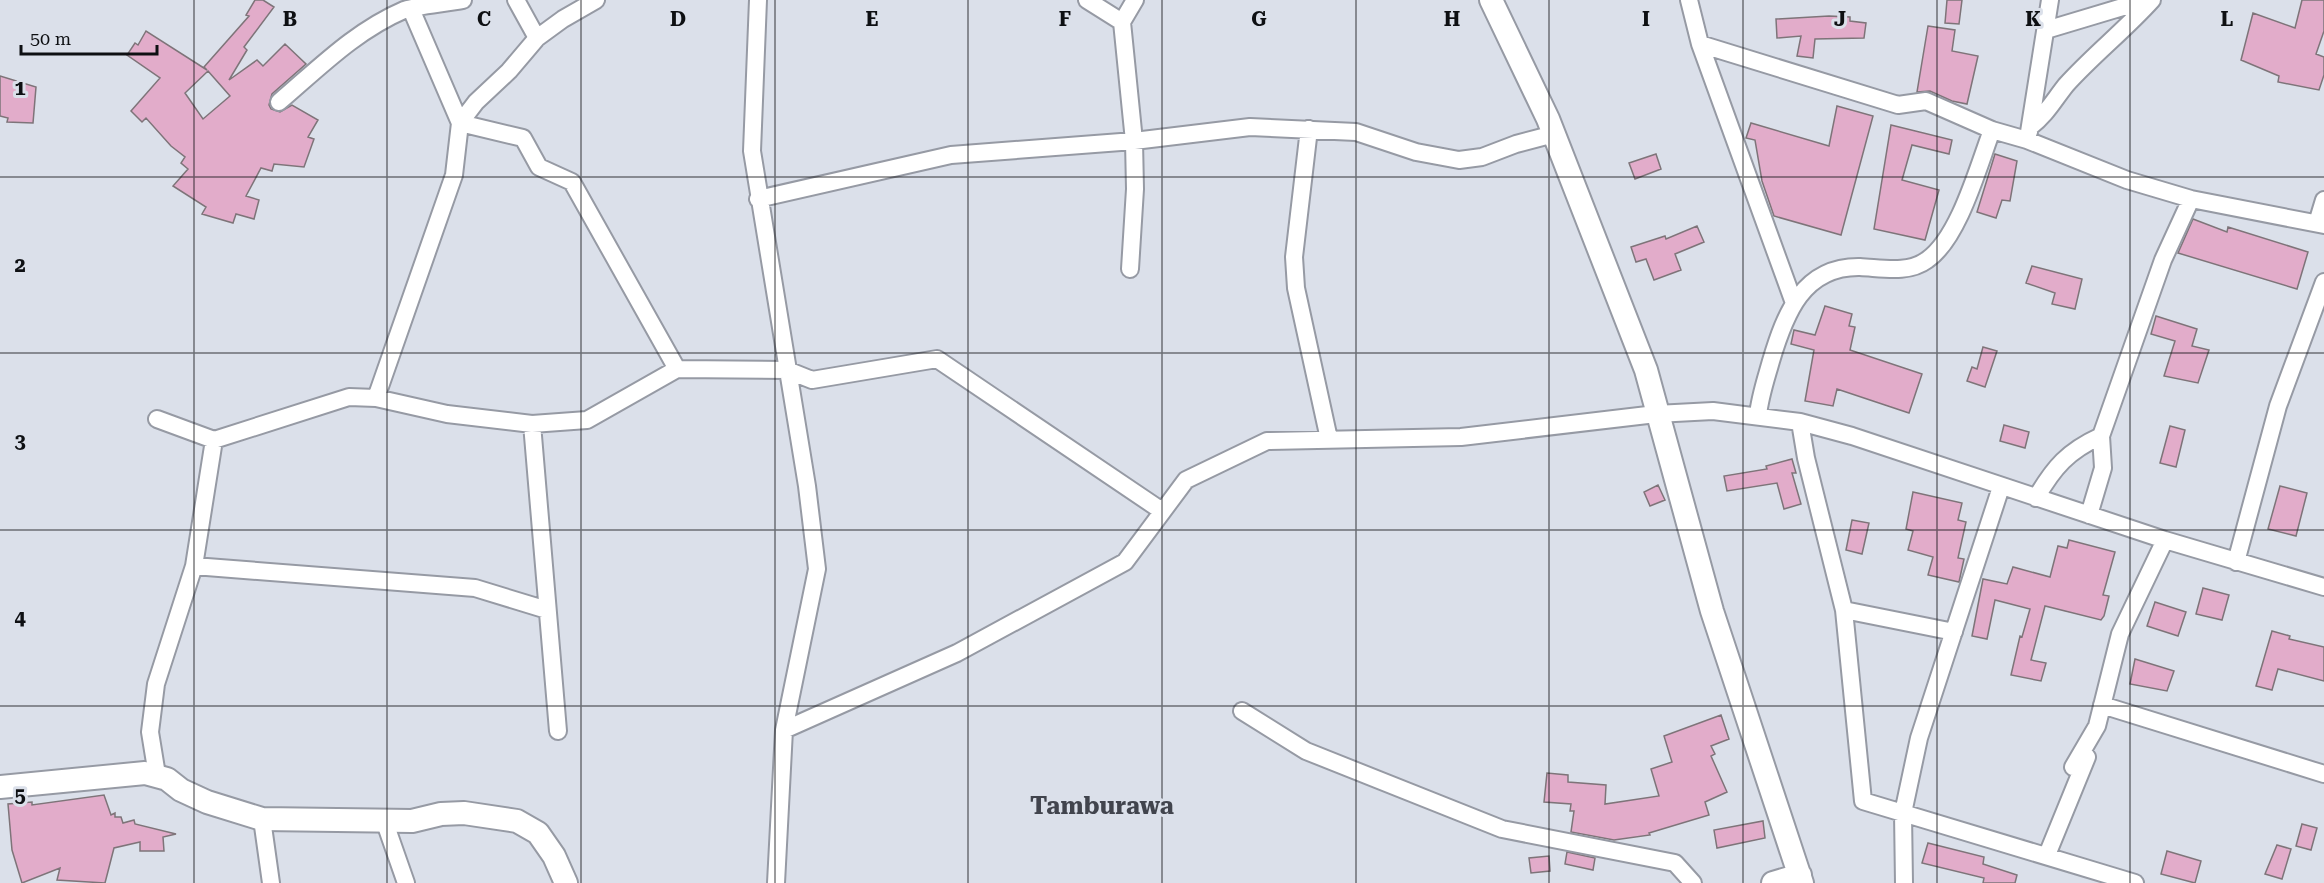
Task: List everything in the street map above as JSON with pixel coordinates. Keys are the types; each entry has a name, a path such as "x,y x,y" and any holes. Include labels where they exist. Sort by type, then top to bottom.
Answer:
{"main road":[{"path":"1491,0 1554,134 1646,370 1656,414 1712,611 1801,879 1773,883"},
{"path":"0,787 129,773 158,775 207,802 262,819 412,821 441,814 464,813 517,821 538,833 554,856 566,883"}],"street":[{"path":"279,102 332,56 406,6 463,0"},
{"path":"516,0 537,38"},
{"path":"376,398 454,175 460,123 476,102 502,78 537,38 563,19 596,0"},
{"path":"758,0 752,151 758,199 807,486 817,569 784,730 776,883"},
{"path":"1087,0 1122,22"},
{"path":"1130,269 1135,189 1134,141 1122,22 1135,0"},
{"path":"1689,0 1700,44 1794,303"},
{"path":"2029,134 2050,0"},
{"path":"2046,30 2146,0"},
{"path":"2029,134 2046,115 2066,86 2125,30 2152,0"},
{"path":"406,6 460,123"},
{"path":"1700,44 1898,105 1926,101 1992,130 2029,134 2127,180 2191,199 2320,224 2324,200"},
{"path":"460,123 523,138 539,167 572,182 677,369"},
{"path":"758,199 951,155 1134,141 1250,127 1309,129 1370,135 1416,152 1459,160 1482,157 1554,134"},
{"path":"1309,129 1297,222 1295,278 1329,440"},
{"path":"1758,415 1760,397 1779,332 1804,288 1838,268 1905,268 1928,260 1939,250 1953,227 1992,130"},
{"path":"2089,515 2103,468 2102,436 2163,260 2191,199"},
{"path":"2236,562 2278,406 2324,282"},
{"path":"157,418 214,440 350,397 376,398 447,414 532,424 587,420 677,369 787,370 812,380 937,359 1162,511"},
{"path":"784,730 957,653 1125,562 1186,480 1267,441 1461,437 1656,414 1713,411 1758,415 1800,422 1852,436 2165,540 2324,587"},
{"path":"1800,422 1806,458 1844,610 1863,801 2134,883"},
{"path":"532,424 558,731"},
{"path":"2036,498 2062,460 2078,446 2102,436"},
{"path":"158,775 150,732 156,684 194,566 214,440"},
{"path":"1904,883 1903,813 1919,738 2001,487"},
{"path":"2073,767 2097,726 2105,705 2120,634 2165,540"},
{"path":"194,566 475,588 548,610"},
{"path":"1844,610 1954,632"},
{"path":"2105,705 2324,774"},
{"path":"2047,855 2105,705"},
{"path":"1242,711 1306,752 1502,829 1675,863 1693,883"},
{"path":"262,819 271,883"},
{"path":"384,820 406,883"}],"building":[{"path":"255,0 263,0 274,7 244,47 247,50 229,80 257,60 263,66 285,44 306,64 272,94 269,105 271,109 280,112 292,105 318,120 308,137 314,139 304,167 274,164 272,171 261,168 246,196 259,200 254,219 236,214 233,223 202,214 206,207 173,186 188,169 181,163 185,157 171,146 146,118 142,122 131,111 160,78 127,55 135,43 138,45 146,31 207,70 204,67 249,16 246,15","holes":["208,71 230,96 203,119 185,93"]},
{"path":"1947,0 1962,0 1959,24 1945,23"},
{"path":"2302,0 2324,0 2324,31 2316,54 2324,57 2324,75 2319,90 2278,82 2279,76 2241,60 2253,13 2295,28"},
{"path":"1850,17 1850,21 1866,23 1864,38 1815,39 1813,58 1797,56 1801,36 1777,38 1776,19"},
{"path":"1928,26 1955,30 1952,51 1978,56 1967,104 1952,101 1930,91 1917,92"},
{"path":"0,76 36,87 33,123 7,122 8,118 0,116"},
{"path":"1837,106 1873,116 1841,235 1774,216 1762,181 1755,140 1746,138 1751,123 1829,146"},
{"path":"1891,125 1952,140 1949,154 1912,145 1902,180 1939,190 1925,240 1874,229"},
{"path":"1656,154 1661,169 1635,179 1629,163"},
{"path":"1995,154 2017,161 2010,201 2002,200 1996,218 1977,212"},
{"path":"2193,219 2227,232 2228,227 2308,252 2297,289 2178,253"},
{"path":"1697,226 1704,242 1675,254 1681,270 1654,280 1646,259 1636,262 1631,247 1665,236 1666,239"},
{"path":"2032,266 2082,279 2075,309 2052,304 2055,293 2026,283"},
{"path":"1825,306 1852,314 1849,326 1855,327 1850,350 1922,374 1909,413 1837,389 1833,406 1805,401 1814,350 1791,344 1794,330 1815,335"},
{"path":"2156,316 2197,329 2192,346 2209,350 2198,383 2164,376 2175,341 2151,334"},
{"path":"1983,347 1997,351 1985,387 1967,381 1972,367 1977,369"},
{"path":"2004,425 2029,432 2025,448 2000,441"},
{"path":"2170,426 2185,430 2176,467 2160,463"},
{"path":"1792,459 1796,473 1792,473 1801,504 1784,509 1777,483 1727,491 1724,476 1767,469 1766,466"},
{"path":"1658,485 1665,500 1650,506 1644,492"},
{"path":"2280,486 2307,493 2296,536 2268,529"},
{"path":"1913,492 1962,503 1958,520 1966,522 1958,558 1964,559 1959,582 1928,575 1933,557 1908,550 1913,531 1906,529"},
{"path":"1852,520 1869,523 1862,554 1846,550"},
{"path":"2069,540 2115,552 2103,595 2109,596 2104,616 2101,620 2045,606 2031,660 2046,663 2041,681 2011,675 2020,636 2022,637 2030,609 1995,600 1987,639 1972,636 1983,579 2007,584 2013,567 2050,577 2058,546 2067,548"},
{"path":"2203,588 2229,595 2222,620 2196,614"},
{"path":"2155,602 2186,612 2178,636 2147,626"},
{"path":"2272,631 2290,636 2289,639 2324,647 2324,681 2278,669 2272,690 2256,686"},
{"path":"2135,659 2174,671 2167,691 2130,684"},
{"path":"1721,715 1729,739 1711,746 1715,754 1711,756 1727,792 1705,802 1709,815 1649,833 1650,835 1614,840 1571,832 1574,811 1570,811 1571,804 1544,802 1547,773 1568,775 1568,782 1606,785 1605,804 1659,796 1651,769 1672,762 1664,736"},
{"path":"104,795 111,815 115,813 115,817 121,817 123,823 134,820 135,824 176,834 163,837 164,851 140,851 140,842 114,848 105,883 57,880 60,868 22,883 12,850 8,804 32,802 32,805"},
{"path":"1763,821 1765,838 1717,848 1714,830"},
{"path":"2302,824 2317,828 2311,850 2296,846"},
{"path":"1928,843 1984,857 1983,864 2017,875 2015,883 1983,883 1984,878 1922,863"},
{"path":"2277,845 2291,849 2282,879 2265,874"},
{"path":"2167,851 2201,861 2195,883 2161,874"},
{"path":"1567,852 1595,858 1593,870 1565,864"},
{"path":"1549,856 1550,871 1531,873 1529,858"}],"district":[{"name":"Tamburawa","path":"1102,806"}]}
